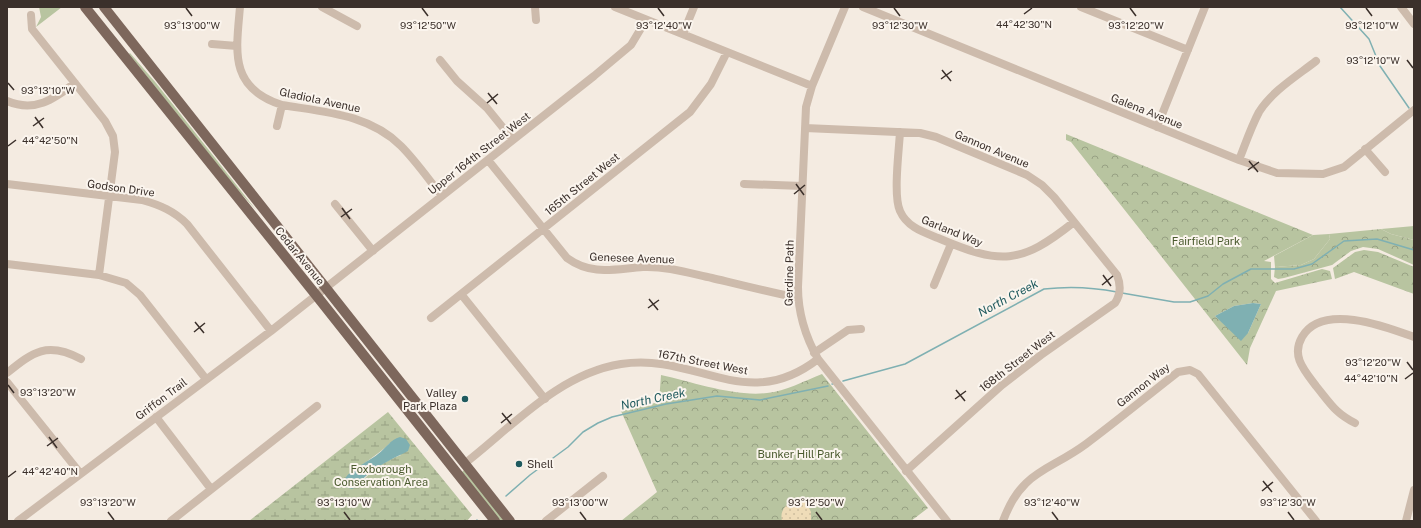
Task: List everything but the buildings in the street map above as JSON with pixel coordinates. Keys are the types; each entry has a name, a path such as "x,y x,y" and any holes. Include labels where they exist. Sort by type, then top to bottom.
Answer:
{"main road":[{"name":"Cedar Avenue","path":"85,7 495,521"},
{"name":"Cedar Avenue","path":"104,7 510,521"},
{"path":"433,443 451,458 464,464"}],"street":[{"name":"Gladiola Avenue","path":"240,7 236,56 240,71 249,84 263,96 282,105 352,117 380,128 403,147 442,196"},
{"path":"322,7 357,26"},
{"path":"536,7 536,20"},
{"path":"615,7 812,86"},
{"path":"683,34 694,7"},
{"name":"Gerdine Path","path":"845,7 812,86 806,106 798,298 803,328 816,356 947,521"},
{"name":"Galena Avenue","path":"863,7 1156,127 1239,160 1277,173 1323,174 1344,168 1414,110"},
{"path":"1156,127 1206,7"},
{"path":"1401,7 1414,24"},
{"path":"1084,8 1188,50"},
{"path":"31,15 32,29 105,121 112,136 115,152 99,275"},
{"name":"Upper 164th Street West","path":"316,295 622,53 637,36 646,20"},
{"path":"212,44 236,46"},
{"name":"165th Street West","path":"431,318 690,112 711,84 727,52"},
{"path":"440,60 457,81 488,108 513,140"},
{"path":"1239,160 1255,120 1264,106 1275,94 1316,61"},
{"path":"7,102 33,106 44,104 54,99 75,83"},
{"path":"277,126 282,105"},
{"name":"Gannon Avenue","path":"805,128 920,133 936,137 1027,175 1048,190 1116,275 1120,286"},
{"name":"Garland Way","path":"900,132 897,202 900,212 914,227 951,244 983,255 1005,257 1018,255 1046,244 1074,222"},
{"path":"1366,150 1385,172"},
{"name":"Genesee Avenue","path":"488,160 567,258 586,269 600,270 645,267 675,270 798,298"},
{"name":"Godson Drive","path":"7,184 155,203 179,217 271,330"},
{"path":"744,184 802,186"},
{"path":"336,204 373,251"},
{"path":"934,285 951,244"},
{"path":"7,264 99,275 123,281 134,289 206,379"},
{"name":"168th Street West","path":"906,471 1002,385 1041,355 1111,307 1118,299 1120,286"},
{"path":"461,294 545,399"},
{"name":"Griffon Trail","path":"18,521 316,295"},
{"path":"1355,423 1340,416 1303,369 1298,356 1298,348 1304,335 1317,325 1345,319 1379,324 1414,337"},
{"name":"167th Street West","path":"464,464 562,387 601,368 621,364 662,364 739,382 760,384 791,377 804,370 816,356 848,330 861,329"},
{"path":"7,373 28,356 39,350 60,352 81,359"},
{"name":"Gannon Way","path":"1003,521 1016,493 1029,480 1043,469 1084,445 1178,372 1190,370 1198,374 1316,521"},
{"path":"7,382 80,473"},
{"path":"171,521 318,406"},
{"path":"156,417 212,489"},
{"path":"546,521 603,476"},
{"path":"1406,521 1414,490"}],"green space":[{"path":"39,7 62,7 36,27 41,17"},
{"path":"130,53 156,83 256,210 236,188 129,54"},
{"name":"Fairfield Park","path":"1066,134 1313,235 1264,261 1271,262 1271,279 1275,283 1322,269 1330,271 1332,279 1276,291 1250,348 1247,365 1071,142 1066,140","holes":["1253,303 1261,304 1248,333 1227,326 1215,316 1234,306"]},
{"path":"1414,226 1414,240 1391,234 1381,229"},
{"path":"1381,229 1391,234 1414,240 1414,265 1378,249 1363,247 1351,251 1332,265 1284,278 1278,279 1274,277 1275,267 1301,265 1314,259 1330,239 1329,234"},
{"path":"1329,234 1330,239 1314,259 1301,265 1275,267 1274,256 1313,235"},
{"path":"1364,250 1378,252 1414,267 1414,294 1354,272 1335,279 1333,268 1355,252"},
{"name":"Bunker Hill Park","path":"822,374 928,508 911,521 621,521 657,492 621,411 659,402 661,375 728,391 755,394 781,390"},
{"name":"Foxborough Conservation Area","path":"388,412 472,515 467,521 249,521","holes":["390,443 401,455 379,466 360,484 345,479"]},
{"path":"464,470 505,521 499,521 461,473"}],"sand":[{"path":"798,497 804,498 811,512 811,521 782,521 781,516 783,509"}],"water":[{"path":"1253,303 1261,304 1248,333 1241,341 1215,316 1234,306"},
{"path":"400,437 406,439 410,445 408,451 376,468 354,488 352,489 345,487 343,482 349,473 378,454 393,440"}],"waterway":[{"path":"1340,7 1369,39 1380,66 1409,108"},
{"name":"North Creek","path":"1122,293 1174,302 1190,302 1208,296 1223,284 1251,269 1294,269 1312,264 1344,241 1377,239 1414,250"},
{"name":"North Creek","path":"843,381 905,364 1044,289 1080,288 1117,292"},
{"name":"North Creek","path":"506,496 530,475 568,447 583,432 612,417 666,404 717,396 760,400 828,386"}],"place":[{"name":"Valley Park Plaza","path":"465,399"},
{"name":"Shell","path":"519,464"}]}
